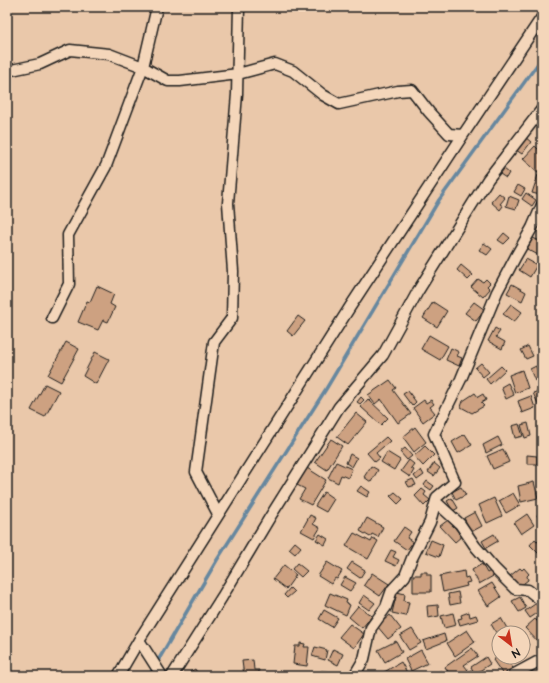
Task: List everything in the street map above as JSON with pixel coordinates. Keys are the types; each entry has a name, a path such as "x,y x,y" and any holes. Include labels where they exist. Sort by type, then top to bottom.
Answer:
{"street":[{"path":"52,318 69,284 68,235 106,166 143,68 157,7"},
{"path":"218,514 196,472 214,342 232,318 233,271 228,203 238,94 239,7"},
{"path":"118,676 218,514 350,307 542,17"},
{"path":"7,71 40,64 70,50 109,54 143,68 168,81 238,74 275,64 293,70 323,95 339,104 398,91 412,90 449,134 464,134"},
{"path":"172,676 274,510 340,407 383,355 418,291 488,179 542,109"},
{"path":"354,676 364,659 371,628 386,607 392,590 405,576 412,558 430,522 437,496 455,482 434,434 461,379 497,292 532,228 542,205"},
{"path":"436,502 460,524 475,546 515,589 528,590 542,601"},
{"path":"139,640 162,676"},
{"path":"511,676 537,662 542,663"}],"building":[{"path":"525,137 531,142 522,154 516,150"},
{"path":"535,146 542,153 542,169 539,173 523,159"},
{"path":"504,169 509,173 506,178 500,174"},
{"path":"538,175 542,177 542,190 540,195 532,193"},
{"path":"518,185 525,189 521,196 514,192"},
{"path":"499,193 505,198 500,204 503,206 500,210 491,202"},
{"path":"526,193 536,200 532,206 522,199"},
{"path":"509,196 519,200 516,209 506,206"},
{"path":"504,233 510,238 504,244 498,240"},
{"path":"533,238 542,242 542,251 540,256 527,249"},
{"path":"484,243 492,249 487,255 479,250"},
{"path":"526,259 537,265 530,277 519,270"},
{"path":"461,265 473,275 468,280 457,270"},
{"path":"478,279 483,282 486,279 490,283 487,286 490,289 483,297 471,287"},
{"path":"512,284 526,292 522,301 507,293"},
{"path":"97,286 114,294 110,304 115,307 108,322 103,320 98,330 78,322 87,301 90,302"},
{"path":"433,302 447,311 437,327 423,318"},
{"path":"474,302 485,310 476,321 465,313"},
{"path":"511,304 522,312 514,322 503,314"},
{"path":"298,316 305,321 293,336 287,331"},
{"path":"495,328 500,331 496,337 505,342 502,349 488,341"},
{"path":"429,335 448,346 440,360 421,349"},
{"path":"66,342 79,349 61,382 48,375"},
{"path":"528,346 533,356 526,359 521,350"},
{"path":"451,348 459,352 457,356 462,358 459,366 446,360"},
{"path":"95,352 109,359 96,384 83,376"},
{"path":"481,363 489,372 483,377 475,368"},
{"path":"501,366 505,370 490,384 486,379"},
{"path":"536,366 541,379 535,381 530,369"},
{"path":"522,370 528,388 515,393 509,375"},
{"path":"390,380 396,388 393,390 411,414 398,423 381,399 375,404 368,395"},
{"path":"508,383 514,395 506,399 501,387"},
{"path":"45,384 59,391 45,417 31,410"},
{"path":"542,390 542,404 539,406 533,393"},
{"path":"408,391 416,402 412,406 403,394"},
{"path":"475,393 478,397 483,394 486,400 481,403 484,406 472,413 461,407 463,401"},
{"path":"531,396 535,408 522,413 518,401"},
{"path":"361,397 364,400 360,404 357,402"},
{"path":"368,399 388,418 381,425 361,407"},
{"path":"424,400 426,403 431,400 434,404 430,407 435,413 423,422 413,408"},
{"path":"356,413 367,422 348,445 337,437"},
{"path":"528,423 531,436 525,438 521,425"},
{"path":"519,424 523,436 515,438 512,426"},
{"path":"415,427 426,442 414,452 403,437"},
{"path":"465,434 472,445 458,453 452,442"},
{"path":"386,437 390,441 376,453 380,458 375,462 367,453"},
{"path":"498,437 502,445 486,453 483,445"},
{"path":"331,439 342,446 327,470 315,462"},
{"path":"425,446 434,455 423,466 414,456"},
{"path":"405,448 412,456 407,460 400,452"},
{"path":"503,449 509,462 493,469 487,456"},
{"path":"387,452 400,460 394,470 381,462"},
{"path":"350,454 357,458 352,467 346,463"},
{"path":"527,455 537,456 537,464 527,464"},
{"path":"409,460 414,464 411,468 414,470 410,477 401,471"},
{"path":"336,462 352,469 348,478 341,475 338,483 328,478"},
{"path":"434,463 440,468 434,476 428,472"},
{"path":"371,466 378,470 371,482 364,477"},
{"path":"307,468 326,480 311,505 299,499 305,489 297,485"},
{"path":"421,470 424,475 417,480 414,476"},
{"path":"413,479 416,485 409,487 406,482"},
{"path":"427,481 434,486 431,490 424,485"},
{"path":"534,482 538,498 521,502 518,486"},
{"path":"361,486 370,492 367,497 357,491"},
{"path":"461,487 466,495 456,500 452,492"},
{"path":"422,489 426,492 424,495 430,500 424,506 415,496"},
{"path":"324,492 334,499 326,512 315,506"},
{"path":"395,492 403,499 398,504 390,496"},
{"path":"513,493 520,505 506,513 499,501"},
{"path":"452,498 458,508 453,511 447,501"},
{"path":"494,498 502,516 487,523 479,505"},
{"path":"475,512 482,526 471,532 464,518"},
{"path":"542,513 542,525 537,515"},
{"path":"527,514 534,525 521,534 514,523"},
{"path":"310,515 316,518 313,524 320,528 314,538 301,531"},
{"path":"367,518 383,527 378,537 372,534 370,537 360,531"},
{"path":"448,520 462,536 455,542 440,526"},
{"path":"404,527 411,532 407,538 413,542 407,550 394,541"},
{"path":"354,533 371,542 373,538 378,541 368,559 346,546"},
{"path":"320,534 328,539 325,545 316,540"},
{"path":"494,534 498,541 486,548 482,541"},
{"path":"535,539 542,546 542,557 530,545"},
{"path":"431,540 443,545 439,557 426,552"},
{"path":"295,542 301,547 295,554 289,549"},
{"path":"391,550 396,552 393,557 399,560 396,566 385,561"},
{"path":"327,562 342,571 337,579 335,578 331,584 318,576"},
{"path":"352,562 365,570 360,578 347,569"},
{"path":"297,563 307,571 301,577 292,569"},
{"path":"482,564 487,573 492,570 495,575 479,584 472,570"},
{"path":"284,565 296,575 286,589 273,579"},
{"path":"520,568 522,570 524,568 529,574 527,576 528,580 519,587 510,576"},
{"path":"464,571 465,578 468,577 470,582 466,583 467,586 443,592 440,576"},
{"path":"421,572 427,572 427,575 431,575 431,592 413,592 413,575 421,575"},
{"path":"372,573 389,584 380,596 364,585"},
{"path":"345,577 356,583 350,591 340,585"},
{"path":"492,583 501,597 488,606 478,591"},
{"path":"290,588 294,592 287,598 284,595"},
{"path":"397,592 405,594 404,601 409,602 406,616 392,613"},
{"path":"458,592 460,603 450,605 448,594"},
{"path":"330,593 347,600 346,603 350,605 346,615 325,605"},
{"path":"364,595 375,603 369,610 359,603"},
{"path":"520,597 526,608 519,612 512,601"},
{"path":"538,602 542,610 530,618 525,611"},
{"path":"438,605 439,616 428,618 427,606"},
{"path":"358,606 372,616 362,628 349,617"},
{"path":"324,610 338,618 332,627 319,619"},
{"path":"469,612 470,617 476,615 478,620 460,625 458,619 462,618 461,615"},
{"path":"453,613 456,625 444,628 441,616"},
{"path":"542,614 542,624 537,620"},
{"path":"390,615 401,629 388,639 377,626"},
{"path":"501,618 505,625 492,625"},
{"path":"535,619 542,626 542,646 531,634 531,625 528,625"},
{"path":"350,624 364,634 354,648 339,637"},
{"path":"412,629 421,643 409,650 400,636"},
{"path":"467,630 475,642 455,656 447,643"},
{"path":"444,634 446,641 426,649 423,641"},
{"path":"396,641 402,652 385,662 378,650"},
{"path":"300,643 305,644 304,647 309,647 307,666 293,664 295,646 300,646"},
{"path":"315,647 327,650 325,660 312,656"},
{"path":"472,648 478,656 464,665 468,670 460,676 451,676 445,667"},
{"path":"333,649 343,654 338,665 328,660"},
{"path":"421,650 428,663 411,671 405,659"},
{"path":"486,657 490,664 475,674 471,667"},
{"path":"253,660 254,670 259,670 259,676 244,676 242,661"},
{"path":"401,662 409,676 383,676 381,674"},
{"path":"496,665 511,665 514,670 504,676"},
{"path":"195,669 199,676 193,676 190,672"},
{"path":"471,670 476,676 467,676 465,674"},
{"path":"321,671 336,672 336,676 321,676"},
{"path":"441,671 442,676 426,676 426,674"}],"waterway":[{"path":"149,676 217,560 326,389 439,200 542,58"}]}
